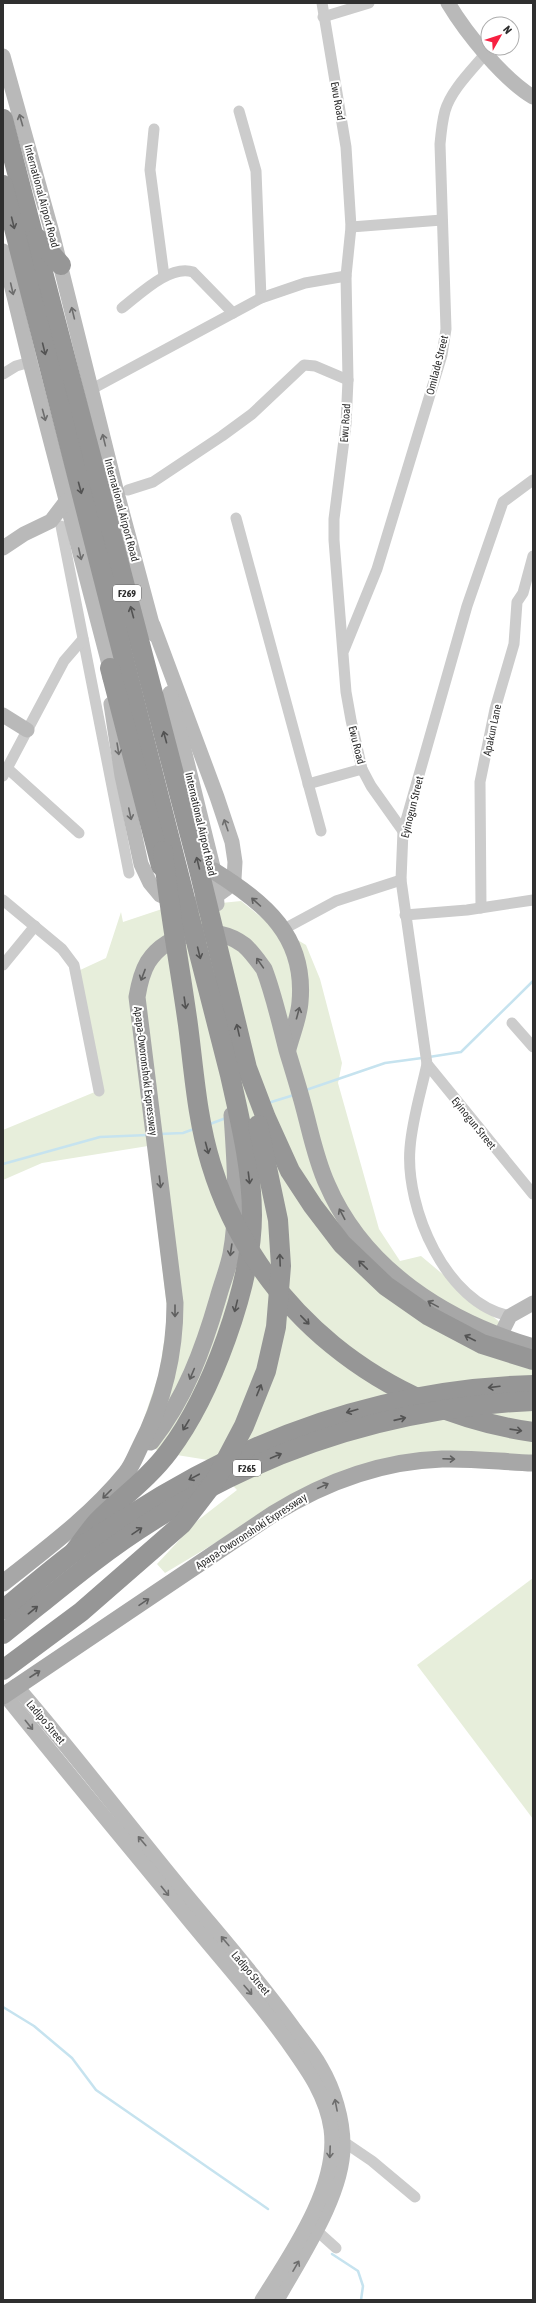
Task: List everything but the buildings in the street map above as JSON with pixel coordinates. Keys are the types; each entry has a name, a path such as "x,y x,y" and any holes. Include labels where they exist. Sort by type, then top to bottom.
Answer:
{"highway":[{"name":"International Airport Road","path":"3,119 225,968 238,1072"},
{"name":"F269","path":"3,185 137,712 238,1072"},
{"path":"34,234 61,265"},
{"path":"110,668 137,712"},
{"path":"110,668 167,890"},
{"path":"153,770 167,890 200,1110 211,1164 233,1219 247,1246 267,1276 307,1322 353,1362 379,1380 411,1396 478,1421 533,1432"},
{"path":"74,1552 98,1522 169,1452 210,1380 233,1321 250,1246 252,1215 249,1123 238,1072"},
{"path":"249,1123 290,1171 313,1206 342,1244 386,1286 429,1316 482,1344 533,1360"},
{"path":"3,1670 81,1612 182,1524 215,1481 244,1426 266,1372 276,1327 281,1266 278,1220 268,1162 249,1123"},
{"name":"F265","path":"3,1610 74,1552 162,1495 192,1478 300,1429 352,1411 394,1401 504,1385 533,1384"},
{"name":"F265","path":"3,1634 126,1538 179,1504 233,1475 295,1448 346,1431 442,1411 500,1403 533,1401"}],"main road":[{"path":"448,3 480,45"},
{"name":"International Airport Road","path":"3,56 61,265 214,871 225,968"},
{"path":"489,56 504,74 533,97"},
{"path":"3,251 30,362 67,500 96,623 110,668 110,698 122,776 141,864 150,883 160,895 178,904 195,905 215,897 234,879 236,862 232,842 153,625"},
{"path":"5,543 56,523 67,500"},
{"path":"56,523 75,532"},
{"path":"3,715 27,730"},
{"path":"214,871 244,891 284,929 294,947 300,969 300,1003 288,1051"},
{"name":"Apapa-Oworonshoki Expressway","path":"3,1583 57,1541 90,1511 127,1472 152,1424 164,1392 173,1355 175,1330 172,1275 137,997 139,985 148,962 165,946 180,936 199,932 215,933 229,938 243,945 264,969 326,1183 344,1218 368,1251 396,1277 425,1299 500,1336 533,1347"},
{"path":"127,1472 168,1420 192,1375 210,1324 231,1254 234,1214 249,1123"},
{"path":"500,1336 510,1316 533,1303"},
{"name":"Apapa-Oworonshoki Expressway","path":"8,1692 273,1514 304,1495 329,1483 354,1474 405,1462 442,1459 533,1463"},
{"name":"Ladipo Street","path":"8,1692 50,1725 119,1814 272,1997 321,2067 334,2095 344,2142 343,2162 336,2187 316,2230 277,2300"},
{"name":"Ladipo Street","path":"8,1692 186,1916 263,2007 311,2074 324,2100 331,2130 330,2158 324,2185 298,2243 262,2300"}],"street":[{"name":"Ewu Road","path":"322,3 323,17 346,147 351,227 346,276 348,380 344,440 334,519 334,540 343,652 350,720 362,769 370,786 403,830"},
{"path":"323,17 369,3"},
{"name":"Omilade Street","path":"343,652 377,569 442,355 446,329 440,144 445,109 452,96 484,56"},
{"path":"239,111 256,171 261,298"},
{"path":"154,129 150,170 164,276"},
{"path":"351,227 442,220"},
{"path":"122,308 164,276 188,270 193,272 233,313"},
{"path":"92,389 261,298 305,283 346,276"},
{"path":"3,374 16,366 30,362"},
{"path":"128,490 153,482 222,436 252,414 304,365 315,366 348,380"},
{"name":"Eyinogun Street","path":"533,480 503,502 467,606 403,830 401,880 427,1064 533,1194"},
{"path":"236,518 321,830"},
{"path":"56,523 83,640 129,873"},
{"name":"Apakun Lane","path":"481,908 480,782 496,710 514,644 517,602 523,593 533,556"},
{"path":"79,833 5,772 64,661 83,640"},
{"path":"308,784 362,769"},
{"path":"284,929 336,901 401,880"},
{"path":"3,900 66,953 74,965 99,1091"},
{"path":"405,915 481,908 533,900"},
{"path":"3,966 35,926"},
{"path":"512,1023 533,1047"},
{"path":"427,1064 410,1149 411,1181 422,1224 436,1256 446,1272 470,1295 492,1310 510,1316"},
{"path":"344,2142 372,2161 415,2197"},
{"path":"316,2230 336,2248"}],"green space":[{"path":"241,901 266,921 306,945 320,979 342,1063 338,1083 379,1229 400,1261 421,1256 533,1350 533,1458 475,1457 311,1486 165,1573 157,1564 197,1521 237,1490 208,1460 158,1452 141,1427 159,1374 168,1316 148,1146 42,1163 3,1180 3,1130 102,1089 78,971 106,958 121,912 123,922 162,909"},
{"path":"533,1578 533,1819 417,1665"}],"waterway":[{"path":"429,1057 461,1052 533,981"},
{"path":"306,1090 385,1063 422,1058"},
{"path":"268,1103 294,1095"},
{"path":"210,1124 226,1118"},
{"path":"159,1134 183,1133 194,1129"},
{"path":"3,1164 100,1137 148,1135"},
{"path":"3,2007 34,2026 72,2058 96,2090 268,2209"},
{"path":"332,2254 358,2271 363,2286 361,2300"}]}
